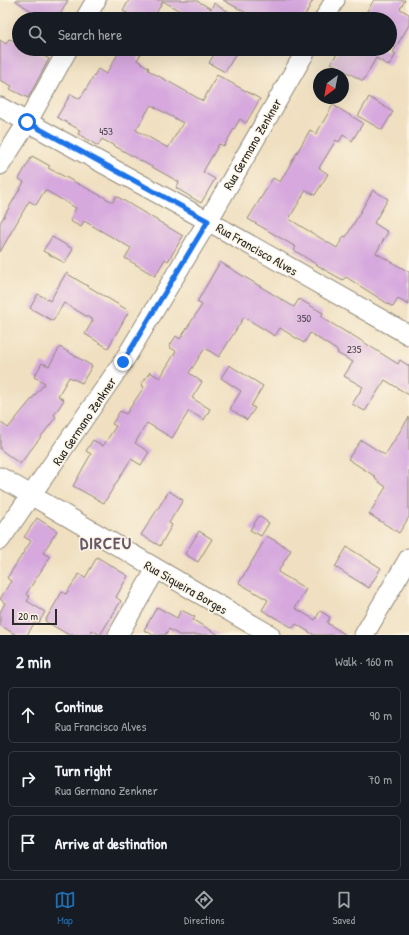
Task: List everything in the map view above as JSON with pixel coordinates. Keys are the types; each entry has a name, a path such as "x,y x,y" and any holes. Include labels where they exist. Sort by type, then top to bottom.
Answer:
{"street":[{"path":"90,12 96,0"},
{"path":"328,12 335,0"},
{"path":"0,165 27,122 64,56"},
{"name":"Rua Germano Zenkner","path":"0,540 33,495 123,362 208,221 303,56"},
{"name":"Rua Francisco Alves","path":"0,107 208,221 409,335"},
{"name":"Rua Siqueira Borges","path":"0,477 270,635"},
{"path":"364,635 409,558"},
{"path":"118,635 156,569"}],"building":[{"path":"15,0 68,0 62,12 30,12 31,11"},
{"path":"129,0 196,0 211,9 214,3 229,12 181,12 163,1 157,12 123,11"},
{"path":"223,0 313,0 307,12 244,12"},
{"path":"374,0 405,0 400,9 409,14 409,25 397,45 397,12 366,12"},
{"path":"9,39 12,40 12,56 44,56 49,59 28,98 10,89 12,86 0,80 0,40 6,44"},
{"path":"117,56 140,56 137,60 149,68 148,70 203,101 217,75 260,99 246,123 240,119 224,146 219,144 203,172 215,179 201,203 176,188 179,182 102,139 98,146 78,134 80,130 57,117 71,94 80,99 98,69 106,74","holes":["151,105 183,123 168,148 136,130"]},
{"path":"213,56 235,56 225,72 209,63"},
{"path":"336,56 395,56 389,66 376,58 363,81 349,73 349,68 340,68 331,63"},
{"path":"369,97 393,112 382,130 358,116"},
{"path":"333,105 363,123 352,141 343,135 339,142 336,140 319,168 328,174 315,195 306,190 289,219 337,248 344,236 346,237 373,190 388,199 374,223 388,232 376,253 409,272 409,305 398,299 393,307 346,277 343,280 325,270 294,250 296,247 248,219 273,178 280,182 310,130 316,134"},
{"path":"32,156 50,166 48,168 113,202 116,196 183,236 168,261 165,259 155,276 125,258 131,248 84,221 81,227 70,221 76,208 45,190 36,205 29,201 0,252 0,223 24,182 19,179"},
{"path":"52,237 73,249 65,263 43,251"},
{"path":"220,262 294,307 299,299 323,313 321,317 398,364 400,360 409,366 409,395 385,380 365,411 352,404 363,387 344,376 353,362 337,353 338,351 310,333 304,343 280,328 275,336 244,317 219,357 205,348 189,373 202,382 192,398 210,409 204,420 189,411 172,438 147,423 135,443 149,452 141,465 131,459 104,503 73,486 91,454 86,451 93,440 103,446 116,426 112,424 120,411 126,414 144,387 141,385 150,372 160,378 176,351 169,347 176,336 180,339 202,305 197,302"},
{"path":"66,273 129,311 108,348 85,334 93,320 64,303 53,321 30,308 38,294 50,301"},
{"path":"60,347 92,366 82,383 69,377 58,396 64,400 54,415 56,417 20,464 0,449 0,422 8,428 45,383 34,377 42,363 49,366"},
{"path":"229,365 263,386 251,406 255,408 247,420 230,409 241,391 221,378"},
{"path":"409,417 409,517 399,533 369,514 386,487 375,479 376,477 348,459 361,440 385,455"},
{"path":"169,491 183,500 169,523 172,525 160,546 141,535"},
{"path":"259,516 269,523 261,536 250,530"},
{"path":"37,518 57,531 43,553 50,557 26,594 30,597 27,601 45,612 38,624 35,622 27,635 16,635 0,625 0,612 5,603 0,599 11,581 7,578 31,541 24,537"},
{"path":"199,531 212,539 198,562 185,554"},
{"path":"267,536 291,550 278,572 306,589 295,608 315,620 320,611 330,617 327,623 346,635 314,635 296,624 293,628 262,610 268,600 239,583"},
{"path":"347,547 381,568 369,588 335,567"},
{"path":"97,557 128,576 116,597 121,601 100,635 92,630 89,635 69,635 45,621 62,592 66,594 79,574 85,578"},
{"path":"157,607 177,618 181,610 195,617 193,620 219,635 179,635 169,629 165,635 153,635 144,630"}],"district":[{"name":"DIRCEU","path":"106,542"}],"route":[{"path":"27,122 208,221 123,362"}]}
